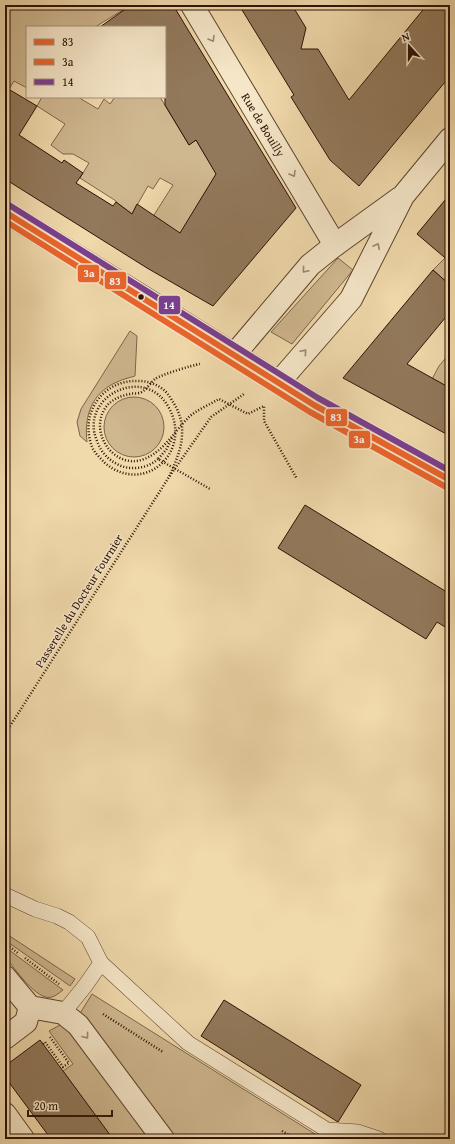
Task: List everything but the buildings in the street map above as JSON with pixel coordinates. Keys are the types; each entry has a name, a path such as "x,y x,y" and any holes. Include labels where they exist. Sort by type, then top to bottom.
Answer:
{"street":[{"name":"Rue de Bouilly","path":"192,5 335,245"},
{"path":"279,382 351,299 403,196 450,139"},
{"path":"234,355 310,265 403,196"},
{"path":"5,212 314,405 450,480"},
{"path":"5,977 30,1007 63,1012 78,1025 163,1139"},
{"path":"5,1038 26,1022 30,1007"},
{"path":"5,1114 23,1139"}],"lane":[{"path":"5,895 34,909 57,916 69,922 88,937 101,963 188,1042 327,1130 358,1132 379,1139"},
{"path":"63,1012 77,996 101,963"}],"path":[{"path":"197,364 156,378 140,393 123,395 115,399 107,407 102,416 101,430 106,446 117,456 127,460 137,460 148,457 162,447 189,417 219,399 248,414 264,406 264,421 297,479"},
{"path":"169,477 180,447 182,424 176,407 166,392 156,385 146,381 122,382 110,387 97,400 90,415 88,427 90,442 94,451 112,469 126,474 150,472 160,465 168,456 175,442 176,430 169,407 161,396 154,391 143,387 134,386 113,392 103,401 96,414 94,425 95,437 101,451 110,460 123,467 144,467 152,464 166,450 173,436"},
{"path":"169,477 211,417 244,394"},
{"path":"158,459 210,489"},
{"name":"Passerelle du Docteur Fournier","path":"5,734 169,477"},
{"path":"5,943 77,996 166,1055"},
{"path":"42,1044 45,1042 63,1067 69,1063 47,1034"},
{"path":"276,1126 295,1139"}],"shaded area":[{"path":"5,5 131,5 97,26 26,26 26,87 14,81 5,96"},
{"path":"41,98 82,98 98,109 104,99 110,104 114,98 161,98 189,145 196,140 210,163 227,154 204,265 154,215 173,185 160,178 153,189 148,186 132,214 116,201 80,178 89,163 73,154 63,154 51,145 65,124 37,106"},
{"path":"450,257 450,285 433,270 445,258 447,260"},
{"path":"338,258 353,270 292,344 271,332"},
{"path":"130,331 137,336 135,376 119,381 108,387 95,399 88,415 86,433 87,442 80,436 77,422 81,409"},
{"path":"450,353 450,388 432,379 439,366"},
{"path":"134,397 150,402 155,406 159,411 164,427 159,443 155,448 150,452 134,457 118,452 113,448 109,443 104,427 109,411 113,406 118,402"},
{"path":"5,933 75,979 70,986 5,940"},
{"path":"5,947 63,990 52,997 46,997 33,989 26,983 5,957"},
{"path":"92,994 323,1139 172,1139 79,1015"},
{"path":"60,1025 67,1026 154,1139 113,1139 63,1071 73,1064 49,1031"}],"transit line":[{"name":"14","path":"9,205 318,398 450,471"},
{"name":"83","path":"5,212 314,405 450,480"},
{"name":"3a","path":"5,221 310,412 446,487"}]}
